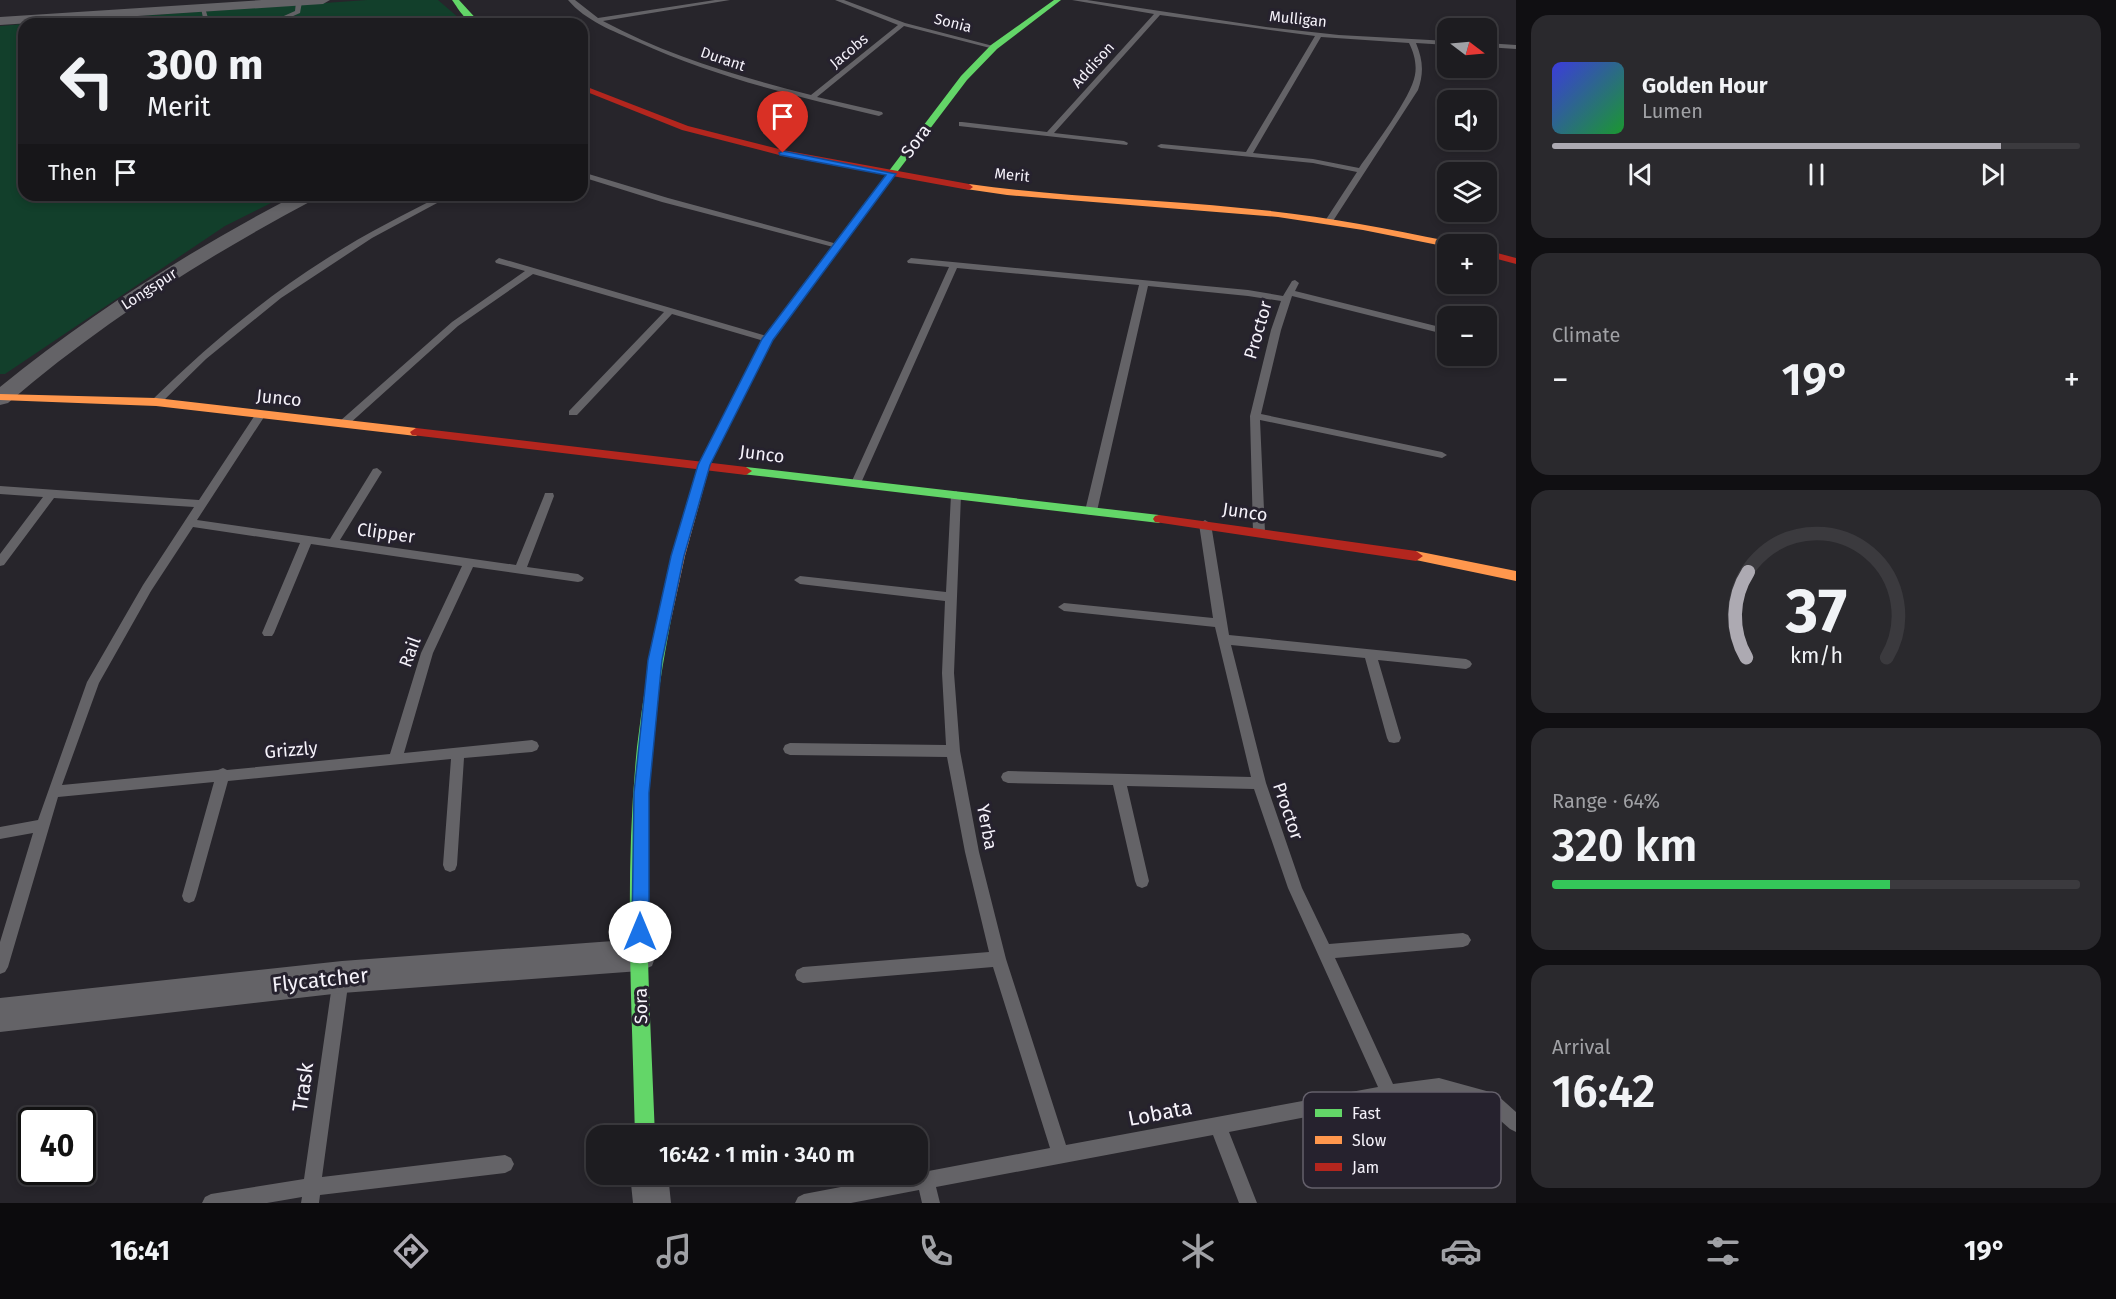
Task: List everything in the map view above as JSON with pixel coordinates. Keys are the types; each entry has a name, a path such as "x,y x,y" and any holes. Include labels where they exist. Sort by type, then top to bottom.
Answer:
{"street":[{"path":"51,18 323,0"},
{"path":"455,0 469,18"},
{"name":"Sora","path":"645,1125 640,955 641,793 655,660 678,556 704,465 768,339 964,78 994,47 1058,0"},
{"path":"0,21 18,20"},
{"name":"Merit","path":"588,89 685,128 783,153 892,174 989,190 1277,214 1329,221 1437,242"},
{"name":"Longspur","path":"0,398 62,348 155,283 264,218 297,201"},
{"path":"1497,256 1516,261"},
{"name":"Junco","path":"0,398 156,402 704,465 1205,524 1428,559 1516,576"},
{"name":"Flycatcher","path":"0,1016 342,977 640,955"},
{"path":"650,1185 652,1203"}],"lane":[{"name":"Durant","path":"571,0 596,20 688,61 744,81 879,114"},
{"path":"596,20 727,0"},
{"name":"Sonia","path":"838,0 903,24 994,47"},
{"name":"Mulligan","path":"1075,0 1157,14 1319,35 1437,42"},
{"path":"284,18 298,12 299,2"},
{"path":"204,9 205,18"},
{"name":"Addison","path":"1049,134 1157,14"},
{"name":"Jacobs","path":"812,98 903,24"},
{"path":"1248,155 1319,35"},
{"path":"1329,221 1414,90 1420,74 1420,61 1412,41"},
{"path":"1497,46 1516,47"},
{"path":"962,124 1124,143"},
{"path":"1161,146 1313,161 1362,171"},
{"path":"588,176 665,200 837,245"},
{"path":"156,402 195,362 275,297 358,243 437,201"},
{"path":"499,261 768,339"},
{"path":"911,261 1144,283 1290,291 1437,329"},
{"path":"856,483 954,265"},
{"path":"344,423 455,324 531,271"},
{"path":"1091,511 1144,283"},
{"name":"Proctor","path":"1258,532 1254,416 1290,291"},
{"path":"573,412 670,311"},
{"path":"0,967 53,792 93,682 147,588 261,414"},
{"path":"1254,416 1442,455"},
{"path":"333,543 377,472"},
{"path":"0,490 201,504"},
{"path":"0,562 52,493"},
{"name":"Yerba","path":"956,495 948,673 953,751 972,852 998,959 1061,1155"},
{"path":"520,570 549,496"},
{"name":"Clipper","path":"189,523 578,578"},
{"name":"Proctor","path":"1205,524 1223,639 1259,783 1295,888 1389,1092"},
{"path":"268,633 307,540"},
{"name":"Rail","path":"396,758 427,653 469,563"},
{"path":"800,580 950,597"},
{"path":"1064,607 1220,623"},
{"path":"1223,639 1466,664"},
{"path":"1370,654 1394,738"},
{"name":"Grizzly","path":"53,792 532,746"},
{"path":"790,749 953,751"},
{"path":"450,865 458,752"},
{"path":"189,896 223,774"},
{"path":"1008,777 1259,783"},
{"path":"1119,780 1142,881"},
{"path":"0,833 43,825"},
{"path":"1325,952 1463,940"},
{"path":"803,975 998,959"},
{"name":"Trask","path":"311,1195 342,977"},
{"name":"Lobata","path":"1396,1092 1439,1086 1461,1092"},
{"name":"Lobata","path":"928,1180 1303,1109"},
{"name":"Lobata","path":"1501,1110 1516,1123"},
{"path":"1218,1125 1248,1203"},
{"path":"211,1203 311,1195 505,1164"},
{"name":"Lobata","path":"804,1203 899,1185"},
{"path":"927,1185 931,1203"}],"green space":[{"path":"367,0 438,0 459,18 112,18"},
{"path":"18,24 18,201 275,201 225,226 5,374 0,374 0,26"}],"traffic: fast":[{"path":"455,0 469,18"},
{"path":"832,252 964,78 994,47 1058,0"},
{"path":"746,471 1159,519"},
{"path":"645,1125 639,942 640,812 652,683 664,620"}],"traffic: slow":[{"path":"969,187 1046,197 1278,214 1363,227 1437,242"},
{"path":"664,620 678,556 704,465 767,339 832,252"},
{"path":"0,397 156,402 416,432"},
{"path":"1416,556 1516,576"}],"traffic: jam":[{"path":"588,89 685,128 783,153 969,187"},
{"path":"1497,256 1516,261"},
{"path":"416,432 746,471"},
{"path":"1159,519 1416,556"}],"route":[{"path":"640,932 641,793 655,660 678,556 704,465 768,339 892,174 783,153"}]}
